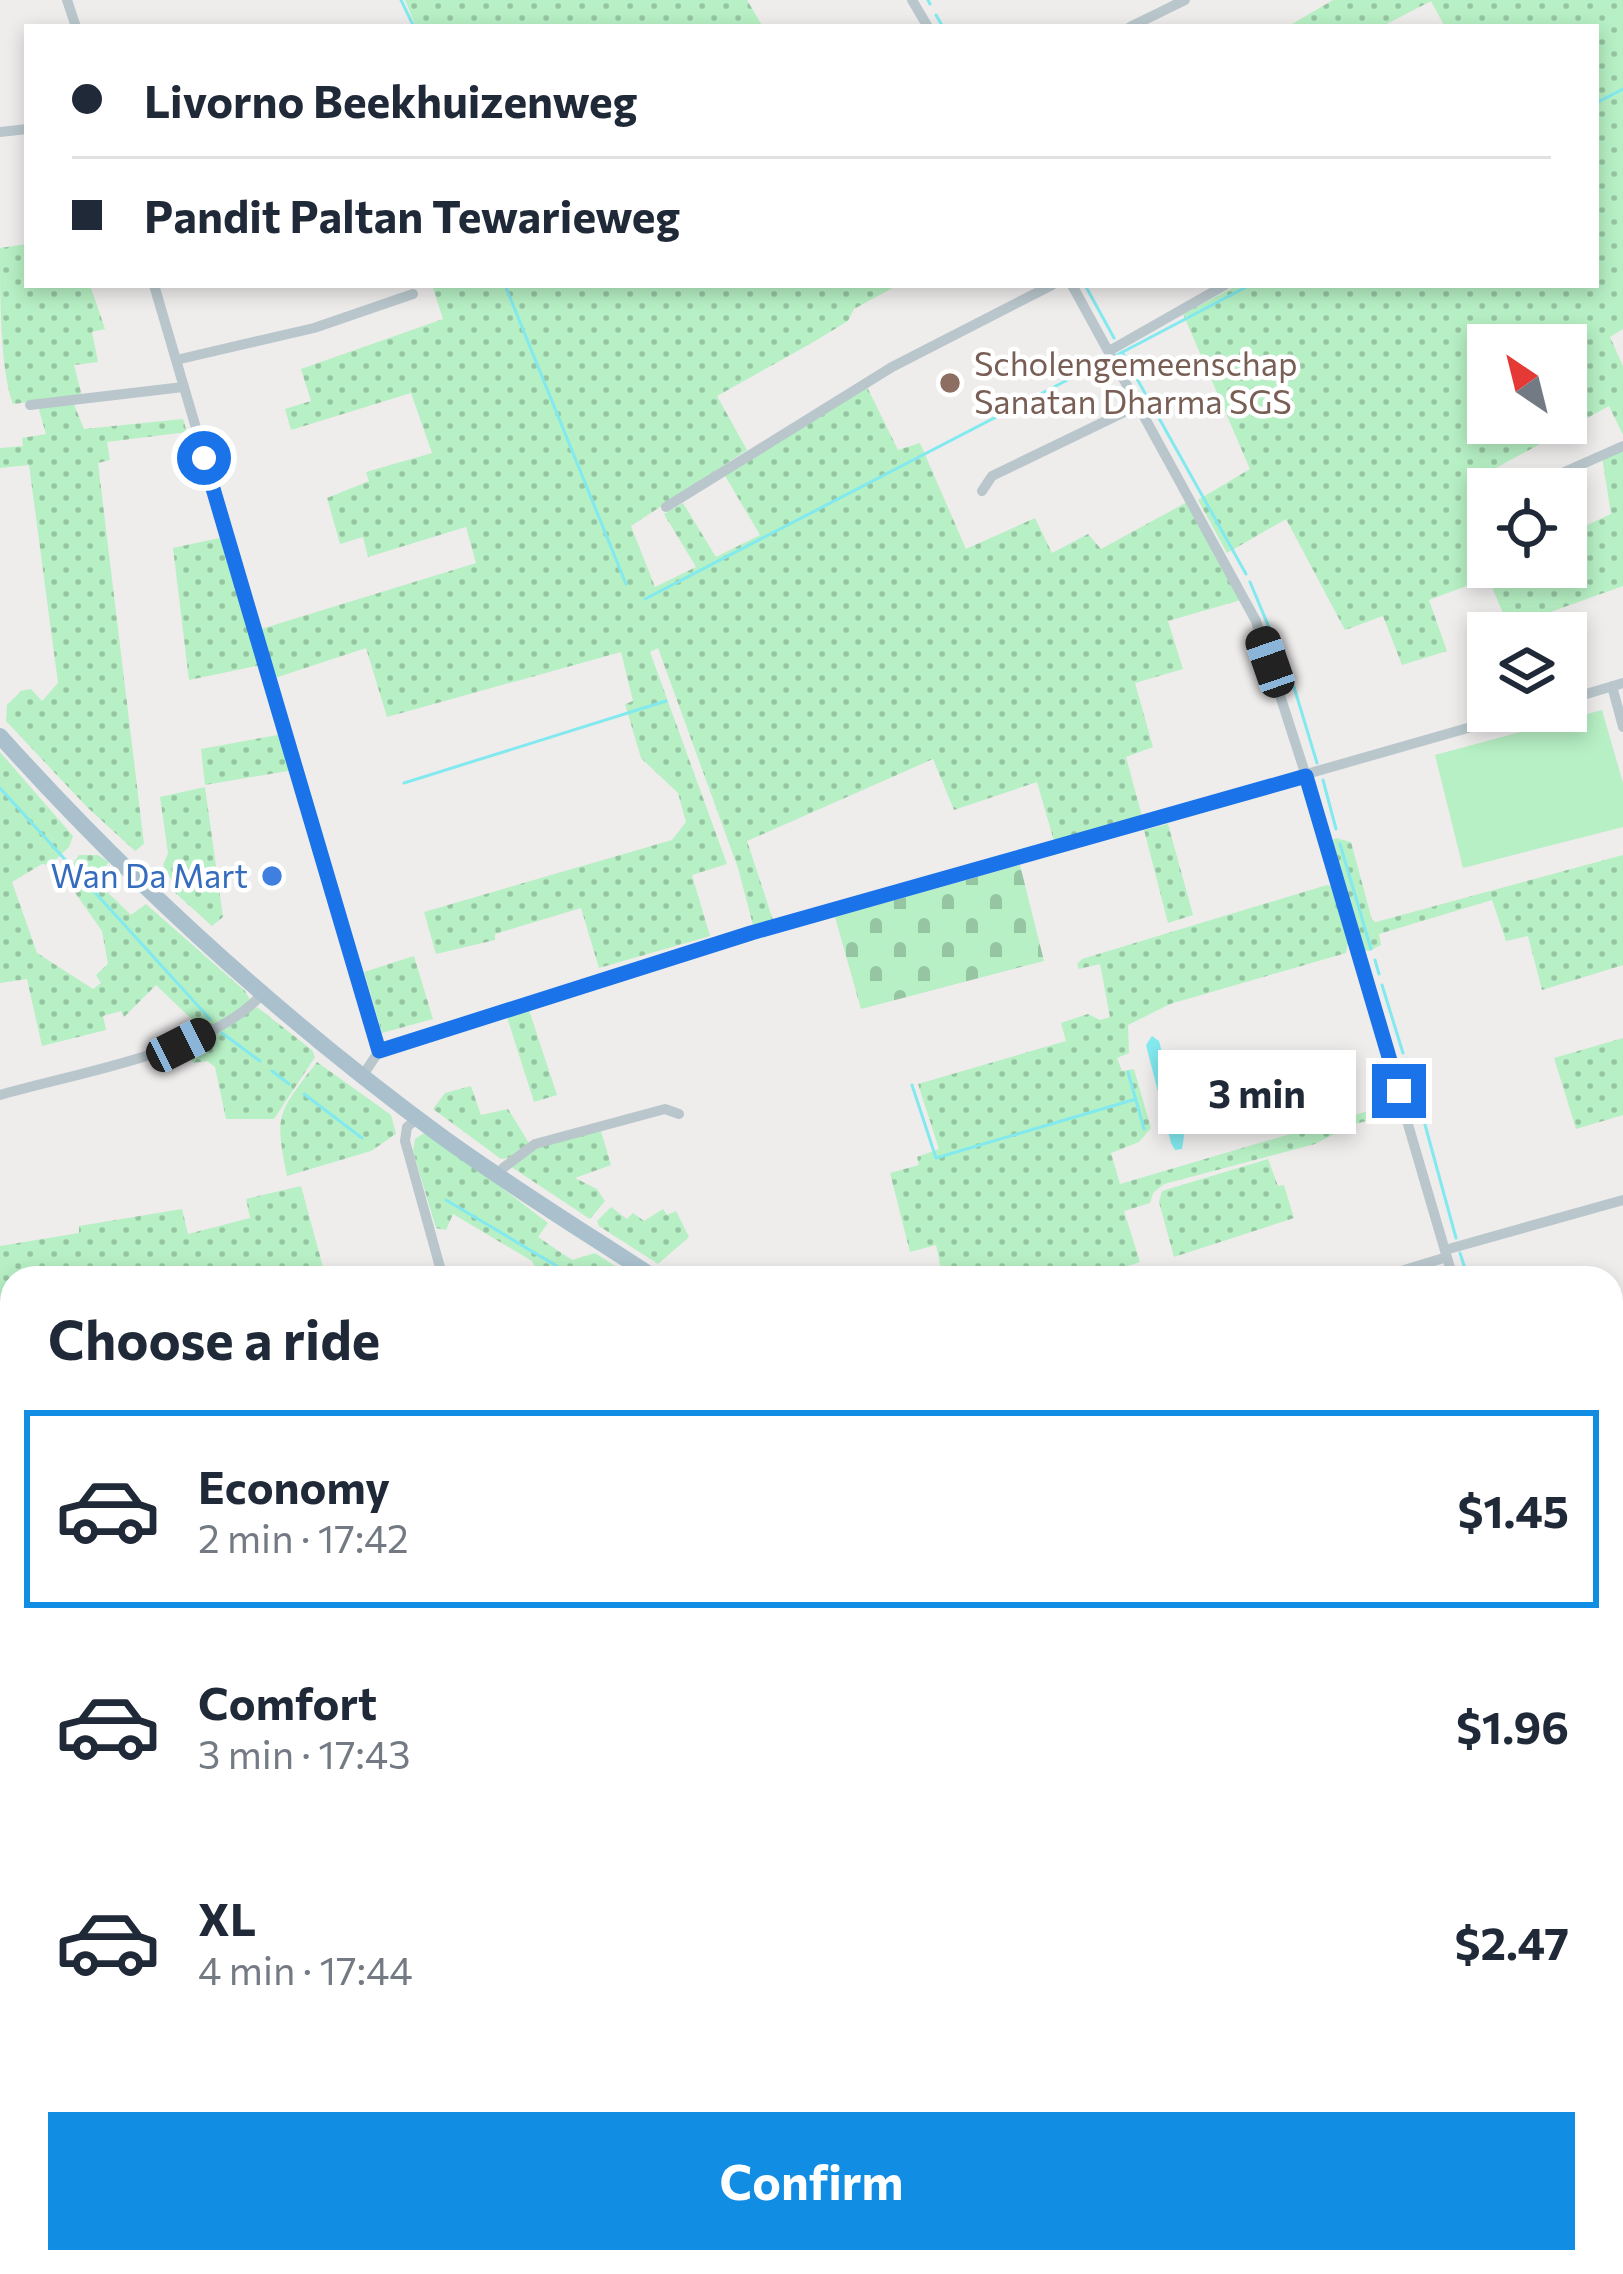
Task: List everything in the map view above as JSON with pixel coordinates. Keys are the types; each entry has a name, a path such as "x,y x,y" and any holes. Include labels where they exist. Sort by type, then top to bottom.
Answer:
{"main road":[{"path":"0,736 154,893 263,993 418,1118 636,1266"}],"street":[{"path":"1136,24 1185,0"},
{"path":"155,288 379,1051"},
{"path":"666,507 892,367 1046,288"},
{"path":"1074,288 1256,621 1450,1266"},
{"path":"1108,351 1220,288"},
{"path":"176,360 314,328 413,294"},
{"path":"30,405 183,387"},
{"path":"982,490 992,476 1139,405"},
{"path":"1573,468 1623,446"},
{"path":"1587,694 1618,685 1623,727"},
{"path":"363,1076 379,1051 751,933 1467,729"},
{"path":"0,1095 181,1045 237,1017 263,993"},
{"path":"503,1168 535,1144 665,1109 679,1114"},
{"path":"418,1118 407,1126 405,1141 440,1266"},
{"path":"1411,1266 1623,1200"}],"green space":[{"path":"405,0 747,0 761,24 415,24"},
{"path":"1333,0 1623,0 1623,329 1610,337 1623,366 1623,435 1609,406 1587,418 1587,324 1467,324 1467,444 1540,444 1496,468 1467,468 1467,586 1429,600 1447,651 1402,665 1383,616 1345,630 1286,519 1227,553 1198,500 1250,469 1183,314 1232,288 1599,288 1599,24 1443,24 1431,1 1387,24 1292,24"},
{"path":"24,244 24,288 91,288 105,329 92,332 98,362 74,365 82,396 13,404 3,351 0,248"},
{"path":"433,288 892,288 854,309 848,321 717,396 747,450 631,526 655,587 696,567 664,514 683,503 716,557 760,535 724,474 867,387 898,450 920,443 966,549 1035,518 1052,553 1088,534 1101,549 1187,502 1241,600 1168,621 1183,669 1135,683 1153,747 1126,757 1142,816 1054,841 1037,782 954,810 933,759 747,841 773,920 753,925 738,868 658,648 650,652 727,864 692,875 710,936 599,968 581,908 495,934 495,940 436,954 424,912 672,840 686,822 678,793 641,758 625,704 633,701 621,652 387,717 366,648 275,678 261,629 476,563 466,527 368,557 363,537 340,544 327,498 369,481 366,472 432,453 411,393 291,430 285,409 311,401 301,369 443,319"},
{"path":"73,402 84,429 183,419 187,432 107,442 110,460 98,463 144,844 135,851 6,721 7,705 21,691 31,689 42,701 58,683 29,465 0,468 0,448 23,446 22,438 46,434 39,410 43,405"},
{"path":"1623,448 1623,586 1551,612 1503,612 1492,588 1587,588 1587,525 1611,514 1602,457"},
{"path":"224,537 261,665 189,680 173,548"},
{"path":"1602,710 1623,783 1623,827 1463,868 1435,755 1520,732 1587,732 1587,714"},
{"path":"283,734 293,770 205,785 201,749"},
{"path":"0,752 73,836 69,847 50,865 42,864 12,882 37,953 93,989 101,983 96,975 108,964 102,931 64,877 79,855 98,855 109,862 95,880 131,915 146,904 245,991 250,1000 247,1005 204,1031 156,985 124,1017 121,1011 103,1016 106,1030 42,1046 27,979 0,983"},
{"path":"205,787 223,917 212,926 171,889 163,865 168,853 160,797"},
{"path":"1168,824 1193,915 1168,923 1144,830"},
{"path":"1331,841 1351,842 1376,922 1623,855 1623,965 1542,990 1528,936 1506,941 1492,900 1379,934 1381,945 1362,950 1332,850"},
{"path":"1020,865 1044,961 861,1009 835,917"},
{"path":"1327,885 1332,886 1348,943 1346,953 1170,1004 1128,1025 1129,1053 1117,1058 1122,1071 1134,1069 1151,1128 1139,1142 1111,1153 1120,1184 1392,1104 1397,1103 1401,1111 1352,1125 1315,1144 1164,1184 1150,1203 1124,1211 1140,1262 1128,1266 940,1266 936,1245 910,1252 890,1173 919,1165 917,1157 939,1149 918,1084 1066,1041 1061,1023 1088,1014 1100,1020 1110,1017 1100,964 1079,969 1082,959"},
{"path":"414,956 433,1019 382,1033 364,972"},
{"path":"257,1007 315,1057 274,1119 226,1119 215,1067 207,1061 193,1063 187,1048"},
{"path":"528,1007 557,1095 534,1102 506,1014"},
{"path":"1623,1038 1623,1115 1576,1129 1554,1058"},
{"path":"317,1062 391,1115 396,1134 371,1151 287,1176 282,1114"},
{"path":"471,1086 481,1115 508,1109 529,1143 501,1159 433,1109 445,1093"},
{"path":"427,1131 548,1223 538,1237 572,1260 595,1253 615,1266 534,1266 453,1214 446,1230 436,1228 413,1151 415,1139"},
{"path":"601,1131 611,1165 575,1178 597,1189 605,1201 590,1219 510,1166 527,1149"},
{"path":"1268,1159 1278,1186 1284,1185 1294,1218 1174,1257 1159,1202 1162,1191"},
{"path":"301,1186 323,1266 0,1266 0,1246 79,1233 79,1226 182,1209 188,1234 250,1218 246,1199"},
{"path":"611,1207 627,1219 633,1213 644,1221 663,1209 667,1215 676,1211 689,1237 658,1264 599,1226 597,1221"}],"water":[{"path":"1152,1036 1159,1041 1184,1136 1182,1149 1175,1150 1171,1143 1146,1045"}],"waterway":[{"path":"401,0 413,24"},
{"path":"928,0 930,4"},
{"path":"936,15 941,24"},
{"path":"1599,101 1623,89"},
{"path":"506,288 626,584"},
{"path":"1087,288 1114,338"},
{"path":"1117,355 1244,288"},
{"path":"1122,352 1246,574"},
{"path":"645,599 1106,360"},
{"path":"1250,582 1294,687 1317,763"},
{"path":"404,783 666,701"},
{"path":"1323,780 1336,829"},
{"path":"0,788 210,1019"},
{"path":"1340,844 1371,949"},
{"path":"1375,960 1379,974"},
{"path":"1382,985 1403,1053"},
{"path":"222,1033 260,1061"},
{"path":"1406,1059 1422,1113"},
{"path":"272,1071 289,1084"},
{"path":"1128,1072 1144,1129"},
{"path":"912,1085 936,1158 1136,1099"},
{"path":"304,1094 362,1138"},
{"path":"1424,1121 1456,1238"},
{"path":"446,1200 557,1266"},
{"path":"1460,1253 1464,1266"}],"place":[{"name":"Scholengemeenschap Sanatan Dharma SGS","path":"950,383"},
{"name":"Wan Da Mart","path":"272,876"}],"route":[{"path":"204,458 379,1051 751,933 1306,776 1399,1091"}]}
